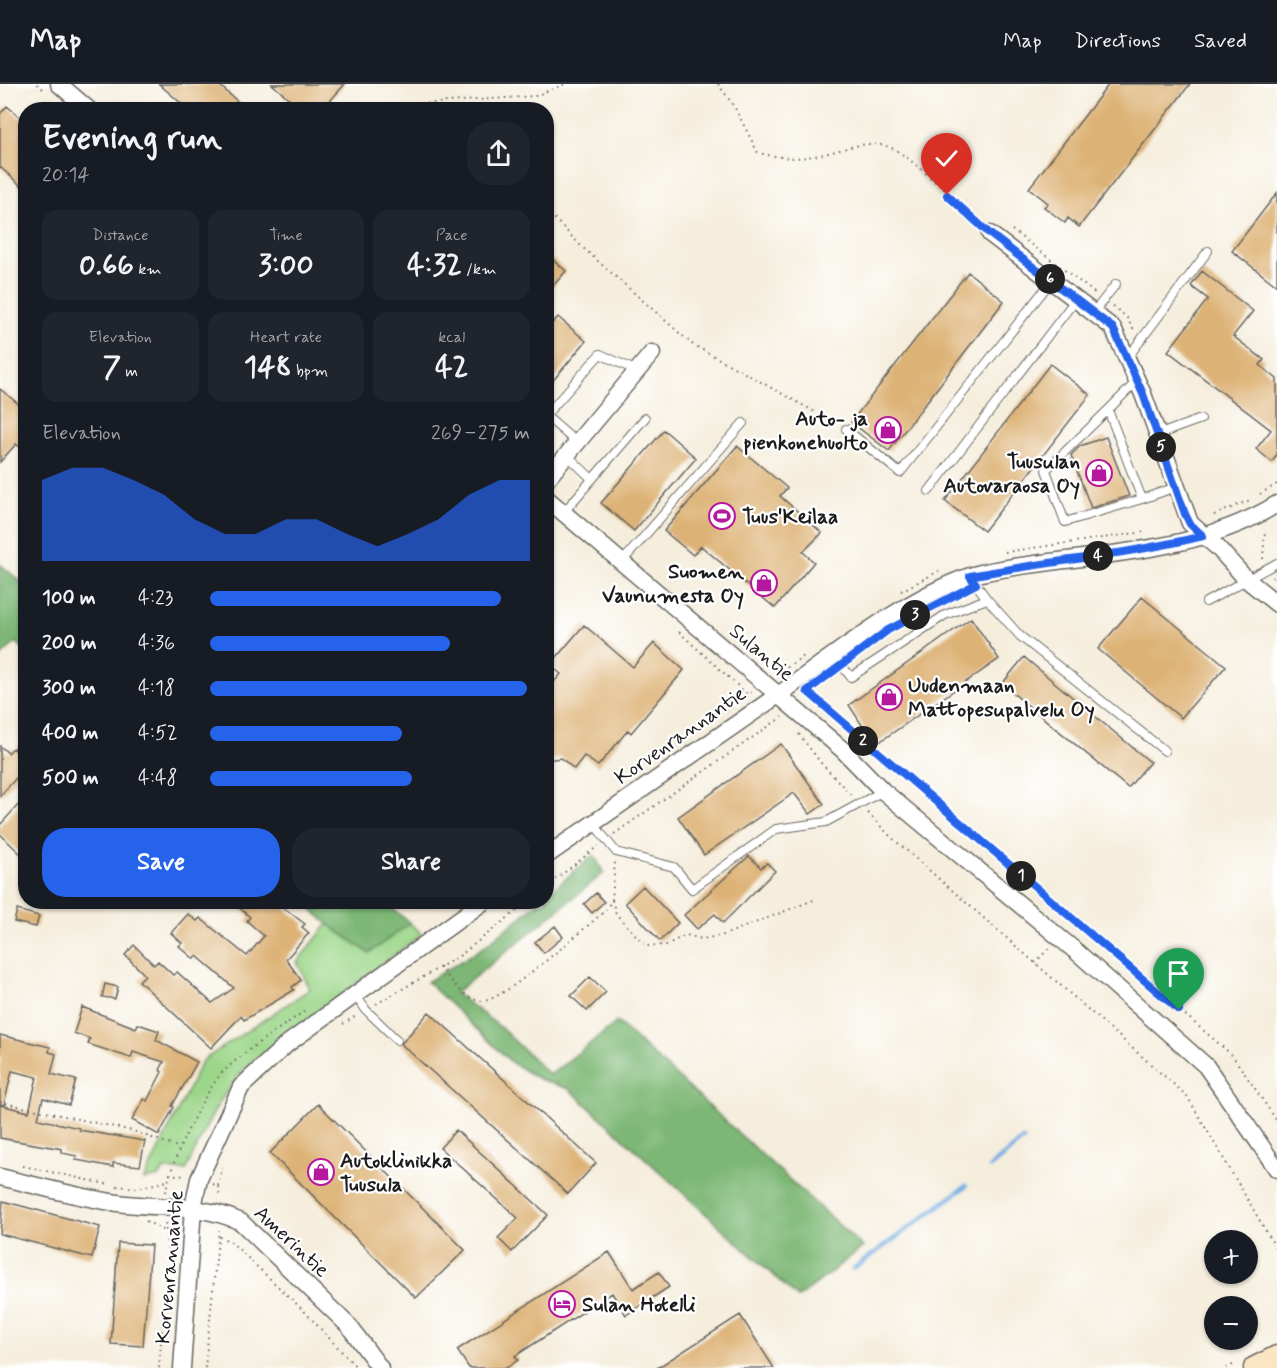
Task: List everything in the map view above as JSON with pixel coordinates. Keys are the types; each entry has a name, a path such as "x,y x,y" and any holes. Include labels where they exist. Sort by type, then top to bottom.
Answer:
{"street":[{"path":"59,84 79,102"},
{"path":"990,234 1113,328 1138,381 1190,524 1246,579 1277,604"},
{"path":"554,470 652,353"},
{"name":"Korvenrannantie","path":"554,850 905,608 970,576 1024,566 1157,548 1266,522 1277,504"},
{"name":"Sulantie","path":"554,505 621,564 795,708 843,750 883,791 1078,953 1206,1066 1277,1169"},
{"name":"Korvenrannantie","path":"182,1368 192,1250 193,1208 200,1179 241,1087 287,1044 473,909"},
{"name":"Amerintie","path":"0,1177 118,1203 221,1212 241,1222 349,1326 380,1368"},
{"path":"1255,1368 1277,1357"}],"lane":[{"path":"1128,357 1208,251"},
{"path":"846,429 900,473 1052,280"},
{"path":"1093,313 1116,284"},
{"path":"929,491 1076,299"},
{"path":"554,407 600,354 637,371"},
{"path":"1138,381 1046,470 1065,522 1142,500 1176,487"},
{"path":"1108,410 1142,500"},
{"path":"563,513 645,418"},
{"path":"1157,435 1201,418"},
{"path":"621,564 743,423"},
{"path":"554,426 591,478"},
{"path":"1206,602 1277,563"},
{"path":"970,576 1020,636 1165,751"},
{"path":"834,656 851,677 945,615 987,599"},
{"path":"593,823 616,852 674,867 692,889 776,829 826,822 883,791"},
{"path":"356,994 366,1010 397,1040"}],"path":[{"path":"456,102 535,96 565,84"},
{"path":"718,84 734,106 758,153 786,159 814,156 865,144 887,146 905,156 990,234"},
{"path":"554,218 692,344 817,413"},
{"path":"1277,484 1254,499 1266,522 1262,553 1267,570 1277,581"},
{"path":"1256,532 1266,522"},
{"path":"554,881 606,840 795,708 807,691 815,685"},
{"path":"807,691 1232,1055 1277,1120"},
{"path":"800,734 821,763 890,836 1187,1096 1277,1250"},
{"path":"616,852 612,900 616,914 646,946 666,945 686,934 702,939 724,934 816,899"},
{"path":"440,967 471,998 481,1001 492,1000 512,987 595,919 612,900"},
{"path":"339,1026 458,957 519,909"},
{"path":"159,1368 168,1258 165,1206 167,1180 187,1131 222,1072 310,1007"},
{"path":"0,1102 133,1131 180,1148"},
{"path":"218,1186 224,1160"},
{"path":"23,1166 115,1186 137,1188 167,1180"},
{"path":"205,1368 221,1212"},
{"path":"219,1236 230,1241 305,1312 357,1368"}],"green space":[{"path":"0,564 18,579 18,644 16,642 0,657"},
{"path":"594,855 604,873 455,993 500,1027 550,1075 617,1022 863,1247 798,1298 569,1089 539,1079 512,1063 427,982 481,949 530,909 554,909 554,888"},
{"path":"311,909 393,909 410,923 369,953"},
{"path":"410,923 422,934 250,1063 239,1075 206,1127 186,1170 164,1170 159,1177 144,1180 202,1061 310,989 297,962 328,924 369,953"}],"building":[{"path":"159,84 218,84 238,102 180,102"},
{"path":"272,84 345,84 329,102 293,102"},
{"path":"1109,84 1190,84 1079,227 1068,218 1065,223 1044,207 1048,203 1029,188"},
{"path":"7,106 18,115 18,183 0,167 0,114"},
{"path":"1277,193 1277,286 1232,251"},
{"path":"554,261 566,271 554,285"},
{"path":"1202,271 1253,311 1233,336 1264,360 1260,365 1277,379 1277,455 1272,462 1256,449 1271,430 1168,351 1208,299 1191,286"},
{"path":"968,272 1004,301 889,451 851,422"},
{"path":"558,317 586,341 554,379 554,321"},
{"path":"1050,364 1090,395 984,531 945,501"},
{"path":"0,389 18,404 18,446 16,444 0,462"},
{"path":"664,430 696,458 634,531 601,503"},
{"name":"Tuusulan Autovaraosa Oy","path":"1106,437 1129,496 1091,508 1071,455 1080,446"},
{"path":"737,446 787,488 780,496 822,533 803,552 814,562 775,608 701,546 693,555 664,531"},
{"path":"1142,597 1226,666 1181,718 1098,649"},
{"path":"971,618 999,659 875,745 849,705"},
{"path":"584,625 633,667 654,643 684,670 631,733 628,730 598,766 584,756 574,769 561,758 554,759 554,682 561,674 554,668 554,660"},
{"path":"1024,657 1150,762 1128,788 1002,684"},
{"path":"781,744 824,804 810,814 794,793 704,855 678,817"},
{"path":"0,746 8,753 13,748 15,750 18,747 18,776 0,796"},
{"path":"18,805 18,851 0,834 0,825"},
{"path":"749,856 761,868 767,863 775,871 723,923 715,914 697,929 684,915"},
{"path":"643,886 678,923 660,941 625,903"},
{"path":"596,893 604,902 592,913 584,904"},
{"path":"241,909 285,909 305,924 302,927 309,933 286,959 301,980 292,987 294,990 244,1020 241,1016 211,1048 139,981 145,975 125,955 134,945 154,965 158,961 173,975 177,972 212,1003 234,988 197,956 194,959 179,946 182,943 171,933 188,914 197,921 200,918 247,956 264,936 247,921 250,917"},
{"path":"17,910 39,916 36,927 14,922"},
{"path":"555,926 563,937 544,953 535,942"},
{"path":"590,977 606,992 587,1011 571,996"},
{"path":"105,984 118,987 115,999 102,997"},
{"path":"82,1007 136,1028 138,1024 159,1031 156,1040 197,1062 172,1106 174,1107 159,1135 132,1120 144,1099 147,1101 162,1072 160,1070 164,1062 133,1052 131,1058 88,1044 90,1039 74,1033"},
{"path":"429,1012 596,1163 568,1194 401,1044"},
{"path":"0,1035 50,1047 49,1052 56,1054 51,1074 76,1080 69,1105 43,1098 38,1119 79,1128 79,1130 145,1141 140,1166 113,1163 113,1167 76,1160 77,1156 62,1153 62,1149 0,1138 0,1105 29,1112 37,1077 12,1071 4,1105 0,1104"},
{"path":"318,1104 465,1250 416,1298 270,1153"},
{"path":"456,1130 548,1215 512,1252 498,1238 518,1218 440,1148"},
{"path":"3,1201 100,1227 92,1258 0,1234"},
{"path":"118,1243 151,1245 143,1346 111,1344"},
{"name":"Sulan Hotelli","path":"609,1252 633,1289 659,1272 669,1287 626,1315 612,1293 515,1356 518,1360 506,1368 469,1368 457,1350"},
{"path":"740,1315 774,1368 657,1368"}],"waterway":[{"path":"990,1167 1023,1140"},
{"path":"853,1269 966,1186"}],"place":[{"name":"Auto- ja pienkonehuolto","path":"888,430"},
{"name":"Tuusulan Autovaraosa Oy","path":"1099,473"},
{"name":"Tuus'Keilaa","path":"722,516"},
{"name":"Suomen Vaunumesta Oy","path":"764,583"},
{"name":"Uudenmaan Mattopesupalvelu Oy","path":"889,697"},
{"name":"Autoklinikka Tuusula","path":"321,1172"},
{"name":"Sulan Hotelli","path":"562,1304"}],"route":[{"path":"947,195 990,234 1113,328 1143,394 1185,514 1190,524 1203,536 1157,548 1024,566 970,576 976,584 888,630 807,691 903,776 1179,1010"}]}
